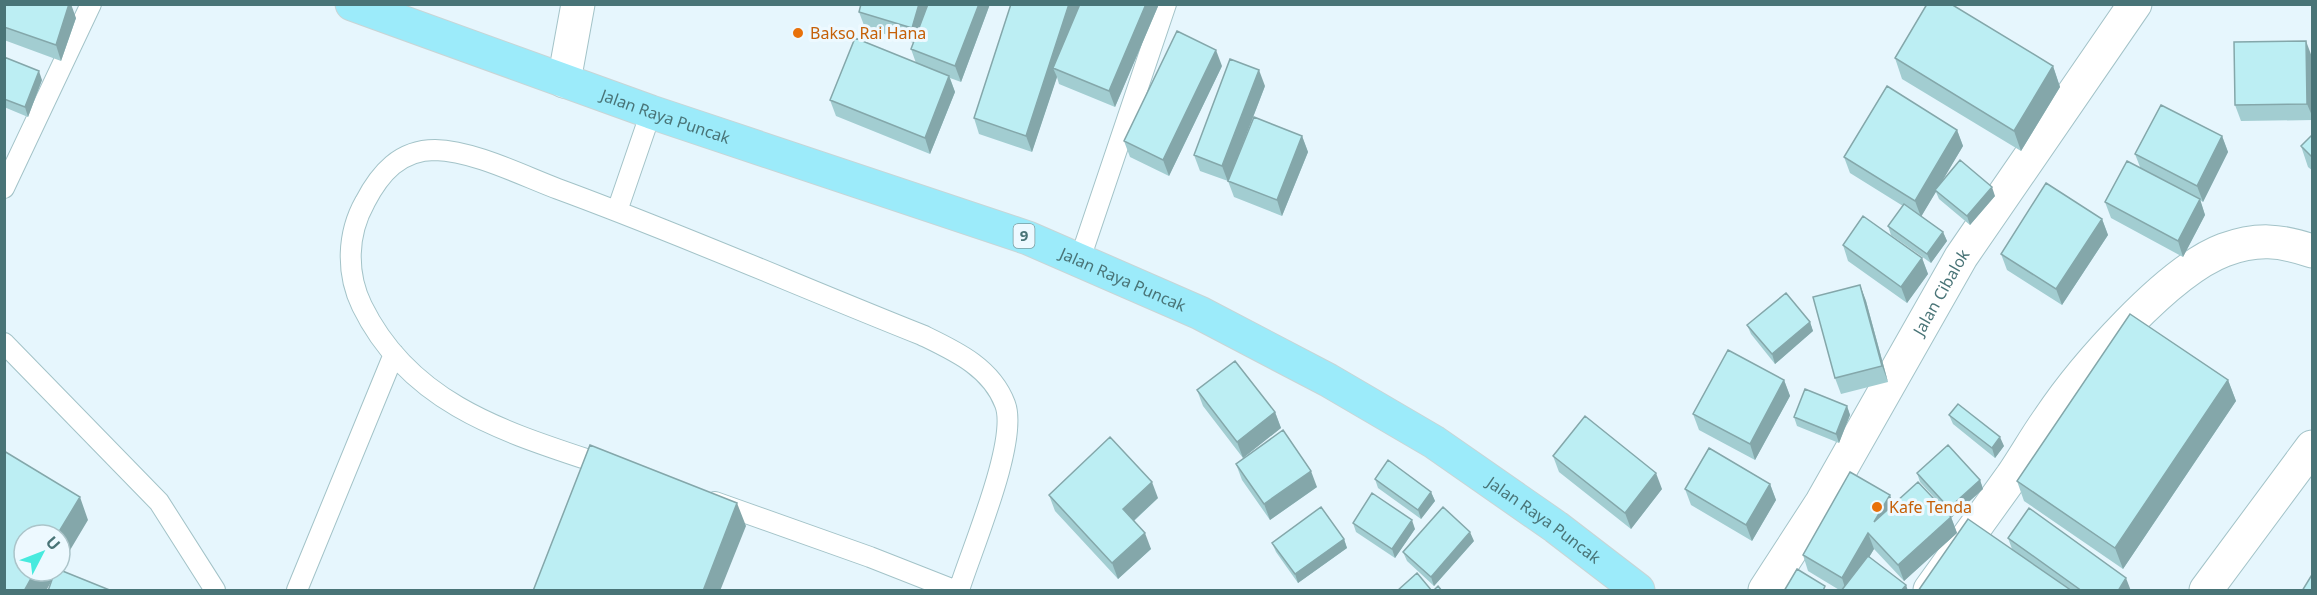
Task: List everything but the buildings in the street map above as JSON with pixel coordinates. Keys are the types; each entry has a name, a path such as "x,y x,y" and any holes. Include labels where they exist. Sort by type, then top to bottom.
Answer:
{"highway":[{"name":"Jalan Raya Puncak","path":"352,4 651,112 1028,238 1210,318 1328,380 1434,442 1556,527 1638,591"}],"street":[{"path":"564,81 578,4"},
{"name":"Jalan Cibalok","path":"1765,591 1822,502 1961,257 2135,4"},
{"path":"1930,591 2013,474 2050,417 2088,368 2169,285 2196,265 2223,251 2244,244 2276,240 2313,251"},
{"path":"2206,591 2313,447"}],"lane":[{"path":"4,188 91,4"},
{"path":"1080,259 1166,4"},
{"path":"618,211 651,112"},
{"path":"628,473 521,438 482,420 425,386 394,354 359,300 351,267 351,250 360,210 381,176 398,160 419,152 435,150 459,153 618,211 952,349 978,366 987,375 1006,406 1008,431 1000,466 956,591 870,557 696,496"},
{"path":"4,343 159,502 215,591"},
{"path":"297,591 394,354"}],"place":[{"name":"Bakso Rai Hana","path":"798,33"},
{"name":"Kafe Tenda","path":"1877,507"}]}
